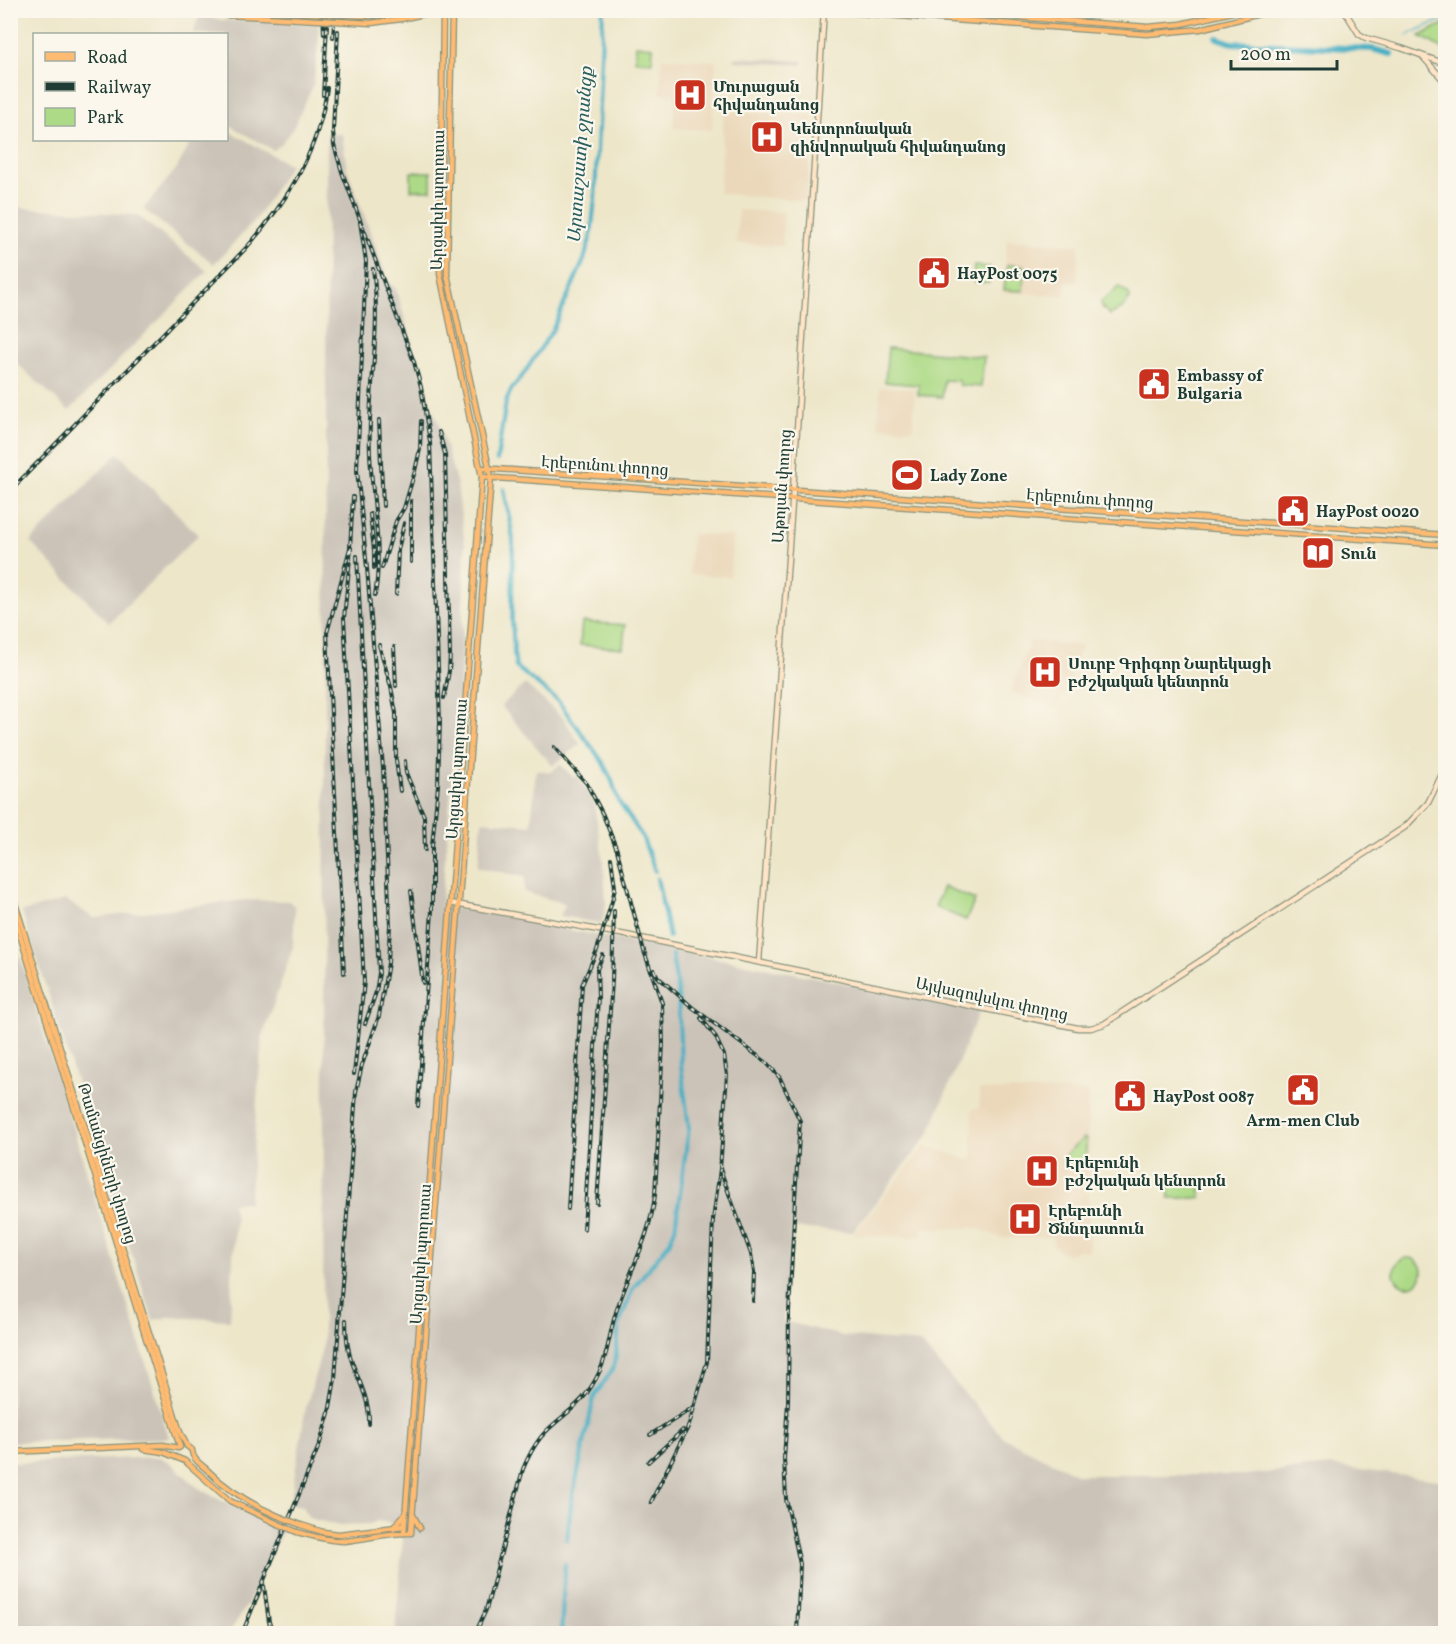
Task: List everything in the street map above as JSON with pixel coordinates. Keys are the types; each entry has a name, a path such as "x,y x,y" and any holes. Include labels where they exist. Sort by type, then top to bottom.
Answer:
{"main road":[{"path":"201,10 228,15 370,23 401,20 442,10"},
{"path":"250,10 371,16 409,10"},
{"name":"Արցախի պողոտա","path":"442,10 439,262 441,285 482,468 482,477 404,1533 411,1533 412,1526 491,477 449,283 447,260 452,10"},
{"path":"817,10 1147,34 1164,34 1205,27 1275,10"},
{"path":"924,10 1148,27 1181,24 1241,10"},
{"path":"1344,10 1359,34 1366,38 1446,64"},
{"name":"Աթոյան փողոց","path":"759,962 824,11"},
{"path":"1421,55 1446,83"},
{"path":"1436,72 1446,64"},
{"path":"442,126 450,126"},
{"path":"441,285 449,283"},
{"path":"456,354 464,352"},
{"name":"Էրեբունու փողոց","path":"482,468 1446,535"},
{"name":"Էրեբունու փողոց","path":"482,477 1446,545"},
{"name":"Այվազովսկու փողոց","path":"450,903 759,962 1078,1028 1091,1028 1104,1024 1176,978 1405,827 1428,802 1446,766"},
{"name":"Թամանցիների փողոց","path":"10,887 171,1408 187,1446 192,1450 192,1455 234,1494 301,1525 339,1534 412,1526"},
{"name":"Թամանցիների փողոց","path":"10,903 179,1447 177,1457"},
{"path":"10,1452 163,1445 187,1446"},
{"path":"134,1448 163,1452 185,1461 230,1501 297,1532 324,1539 345,1541 404,1533"},
{"path":"185,1461 192,1455"},
{"path":"413,1512 420,1528"},
{"path":"393,1528 405,1514"}],"shaded area":[{"path":"199,16 221,20 318,24 319,38 313,86 292,130 280,145 273,150 228,125 228,33 193,33"},
{"path":"735,57 803,61 803,65 734,61"},
{"name":"Մուրացան հիվանդանոց","path":"662,58 716,61 712,130 673,128 675,95 660,94"},
{"name":"Կենտրոնական զինվորական հիվանդանոց","path":"724,111 813,115 807,201 719,193"},
{"path":"228,131 290,165 256,219 214,264 143,209 177,168 191,141 228,141"},
{"path":"327,134 342,134 347,169 389,283 396,289 457,485 465,545 461,671 441,906 545,922 548,926 980,1009 929,1134 853,1232 792,1228 783,1321 843,1336 920,1343 1004,1438 1078,1475 1246,1475 1330,1466 1445,1481 1445,1633 395,1633 404,1526 378,1521 370,1524 336,1525 309,1518 303,1507 290,1504 305,1412 323,1345"},
{"path":"11,207 137,215 207,271 69,411 11,358 11,285 16,285 18,254 11,245"},
{"path":"738,210 784,212 782,246 736,243"},
{"path":"1007,240 1079,245 1077,282 1065,282 1064,296 1003,292"},
{"path":"880,387 915,389 913,429 878,427"},
{"path":"118,453 198,535 109,623 30,542"},
{"path":"692,534 733,536 730,577 689,574"},
{"name":"Սուրբ Գրիգոր Նարեկացի բժշկական կենտրոն","path":"1030,641 1082,645 1069,677 1073,679 1056,709 1010,692"},
{"path":"525,684 563,718 580,744 553,766 501,706"},
{"path":"560,764 574,778 576,774 594,803 604,867 606,904 602,924 560,916 566,904 524,892 525,877 478,867 482,821 531,825 536,770 551,772"},
{"path":"66,900 94,918 245,900 289,901 295,907 293,947 262,1038 249,1202 232,1203 235,1218 230,1320 169,1317 153,1320 22,912"},
{"path":"11,928 169,1438 11,1442"},
{"path":"979,1090 1088,1091 1089,1251 1078,1250 1068,1254 1054,1246 1052,1237 1002,1238 977,1228 922,1228 922,1237 853,1235 925,1145 972,1161 972,1109 979,1108"},
{"path":"160,1457 172,1464 197,1487 283,1530 247,1605 229,1633 11,1633 11,1463"}],"green space":[{"path":"1445,23 1445,50 1420,36"},
{"path":"636,45 653,47 652,62 635,60"},
{"path":"411,172 431,172 431,190 411,190"},
{"path":"1007,265 1024,266 1023,291 1004,290"},
{"path":"974,266 990,267 989,283 973,282"},
{"path":"1119,287 1129,294 1130,299 1122,308 1110,315 1102,307 1101,301"},
{"path":"888,348 984,357 981,387 959,385 959,381 944,380 942,397 918,395 919,385 885,382"},
{"path":"582,622 625,625 623,648 580,645"},
{"path":"943,887 975,900 966,920 935,907"},
{"path":"1084,1138 1086,1139 1086,1167 1067,1167 1063,1162 1065,1155"},
{"path":"1169,1178 1201,1178 1201,1198 1169,1198"},
{"path":"1408,1258 1418,1262 1422,1272 1418,1282 1408,1286 1398,1282 1394,1272 1398,1262"}],"waterway":[{"name":"Արտաշատի ջրանցք","path":"497,460 506,401 512,388 552,331 584,260 591,235 595,198 603,10"},
{"path":"1407,35 1446,18"},
{"path":"1217,38 1232,43 1372,49 1391,54"},
{"name":"Արտաշատի ջրանցք","path":"504,489 513,539 514,650"},
{"name":"Արտաշատի ջրանցք","path":"514,653 516,667 558,701 602,761 618,800 642,836 655,871"},
{"name":"Արտաշատի ջրանցք","path":"657,878 669,937"},
{"name":"Արտաշատի ջրանցք","path":"567,1540 571,1504 594,1397 612,1370 616,1356 619,1324 633,1288 669,1243 675,1229 689,1128 681,1065 678,993 672,955"},
{"name":"Արտաշատի ջրանցք","path":"561,1634 565,1564"}],"railway":[{"path":"323,10 324,34"},
{"path":"333,37 335,10"},
{"path":"323,95 327,26"},
{"path":"338,31 334,145 342,172 414,362 421,387 430,442 440,722 438,785 432,846 432,911 418,1106"},
{"path":"10,491 262,230 288,193 309,153 317,133 327,88"},
{"path":"242,1634 320,1443 329,1413 335,1379 356,1092 362,1065 379,1016 388,963 390,925 383,768 357,470 366,261 360,222"},
{"path":"373,269 376,315 370,407 370,453 378,560 375,595"},
{"path":"379,420 383,506"},
{"path":"382,568 396,521 404,508 415,471 420,449 421,421"},
{"path":"439,432 445,454 450,654 444,698"},
{"path":"344,973 327,633 350,548 353,497"},
{"path":"411,501 411,562"},
{"path":"370,514 374,568"},
{"path":"396,594 398,550 404,523"},
{"path":"351,548 344,618 364,982 354,1074"},
{"path":"357,556 379,973 376,992 365,1024"},
{"path":"379,645 396,713 396,760 400,791"},
{"path":"394,647 396,686"},
{"path":"475,1634 486,1610 523,1469 541,1437 582,1399 599,1372 621,1297 649,1226 655,1195 663,1044 662,1003 644,951 617,850 603,815 587,784 554,747"},
{"path":"405,761 406,773 424,816 425,850"},
{"path":"568,1209 582,985 597,950 613,898 615,887 611,858"},
{"path":"411,891 423,983"},
{"path":"597,1203 612,981 614,911"},
{"path":"584,1229 598,997 597,969 603,955"},
{"path":"654,970 658,977 692,1007 766,1062 780,1078 800,1121 789,1312 788,1403 784,1458 786,1499 800,1564 797,1634"},
{"path":"701,1018 715,1036 724,1055 727,1075 720,1169 751,1254 754,1272 753,1301"},
{"path":"651,1502 689,1425 707,1362 713,1220 720,1169"},
{"path":"346,1320 349,1352 366,1400 369,1424"},
{"path":"650,1435 694,1407"},
{"path":"648,1462 683,1430"},
{"path":"264,1586 269,1622 274,1634"}],"place":[{"name":"Մուրացան հիվանդանոց","path":"690,95"},
{"name":"Կենտրոնական զինվորական հիվանդանոց","path":"767,137"},
{"name":"HayPost 0075","path":"934,273"},
{"name":"Embassy of Bulgaria","path":"1154,384"},
{"name":"Lady Zone","path":"907,475"},
{"name":"HayPost 0020","path":"1293,511"},
{"name":"Տուն","path":"1318,553"},
{"name":"Սուրբ Գրիգոր Նարեկացի բժշկական կենտրոն","path":"1045,672"},
{"name":"Arm-men Club","path":"1303,1090"},
{"name":"HayPost 0087","path":"1130,1096"},
{"name":"Էրեբունի բժշկական կենտրոն","path":"1042,1171"},
{"name":"Էրեբունի Ծննդատուն","path":"1025,1219"}]}
